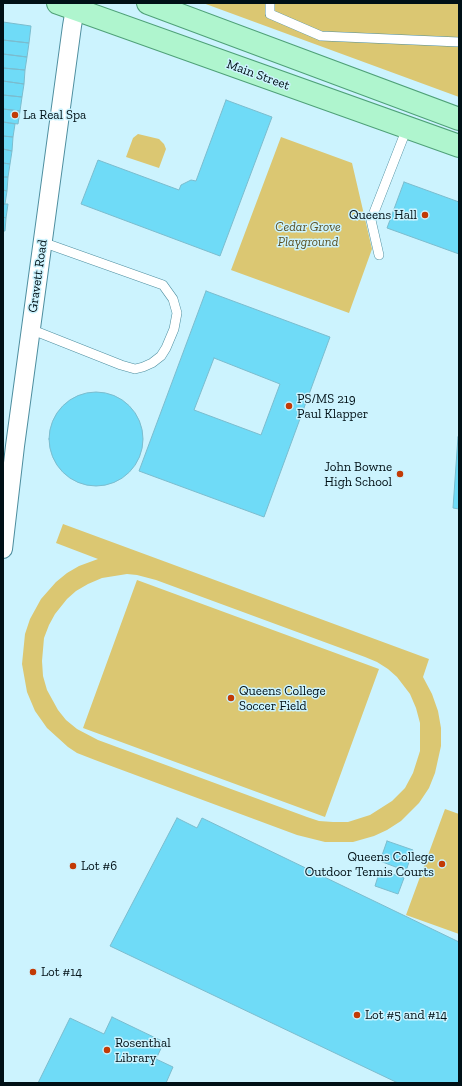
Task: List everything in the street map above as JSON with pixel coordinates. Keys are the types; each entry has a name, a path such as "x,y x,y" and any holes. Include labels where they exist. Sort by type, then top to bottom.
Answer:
{"main road":[{"path":"148,3 459,119"},
{"name":"Main Street","path":"69,5 459,146"}],"street":[{"name":"Gravett Road","path":"3,549 42,242 69,5"}],"lane":[{"path":"270,3 270,14 321,36 459,42"},
{"path":"379,255 371,220 407,128"},
{"path":"30,329 121,365 135,369 152,363 161,356 174,329 177,313 173,299 163,285 42,242"}],"green space":[{"path":"203,3 459,3 459,97"},
{"path":"138,134 159,139 164,144 166,149 159,168 126,157 133,138"},
{"name":"Cedar Grove Playground","path":"281,137 352,163 372,249 349,313 231,270"},
{"path":"63,524 429,659 423,677 432,694 438,711 441,728 441,746 435,773 429,788 419,803 401,821 374,836 353,842 325,842 297,835 95,760 77,753 68,747 47,728 35,711 27,692 22,664 25,634 30,619 41,599 56,582 67,573 79,566 98,559 56,543","holes":["127,574 156,580 365,657 388,669 397,677 410,694 420,723 420,751 413,773 405,788 392,801 370,815 348,822 319,821 98,740 77,729 66,720 58,710 47,690 43,676 42,661 44,638 49,625 55,614 67,599 76,591 88,584 102,578"]},
{"name":"Queens College Soccer Field","path":"137,580 379,669 325,817 83,728"},
{"name":"Queens College Outdoor Tennis Courts","path":"445,809 459,814 459,934 406,915"}],"building":[{"path":"3,22 31,26 29,43 3,40"},
{"path":"3,40 29,43 27,57 3,54"},
{"path":"3,54 27,57 25,70 3,68"},
{"path":"3,68 25,70 24,84 3,81"},
{"path":"3,81 24,84 22,97 3,95"},
{"path":"3,95 22,97 20,111 3,109"},
{"path":"226,100 272,117 220,256 81,204 98,160 179,190 181,185 191,180 196,181"},
{"path":"3,109 20,111 18,124 3,122"},
{"path":"3,122 15,124 13,137 3,136"},
{"path":"3,136 13,137 12,151 3,149"},
{"path":"3,149 12,151 10,164 3,163"},
{"path":"3,163 10,164 8,177 3,177"},
{"path":"3,177 8,177 7,191 3,190"},
{"name":"Queens Hall","path":"404,182 459,202 459,254 387,228"},
{"path":"3,190 7,191 5,204 3,204"},
{"path":"3,204 8,204 6,218 3,217"},
{"path":"3,217 6,218 5,231 3,231"},
{"name":"PS/MS 219 Paul Klapper","path":"206,291 330,337 264,517 139,471","holes":["214,358 280,384 261,435 194,410"]},
{"path":"96,392 114,396 129,406 139,421 143,439 139,457 129,472 114,482 96,486 78,482 63,472 53,457 49,439 53,421 63,406 78,396"},
{"path":"459,437 459,509 453,508"},
{"name":"Lot #5 and #14","path":"177,818 197,828 202,818 459,942 459,1083 398,1083 110,946"},
{"path":"387,841 413,850 406,871 380,861"},
{"path":"380,870 404,878 398,894 375,886"},
{"name":"Rosenthal Library","path":"112,1017 164,1042 156,1059 173,1067 166,1083 38,1083 70,1018 104,1034"}],"place":[{"name":"La Real Spa","path":"15,115"},
{"name":"Queens Hall","path":"425,215"},
{"name":"PS/MS 219 Paul Klapper","path":"289,406"},
{"name":"John Bowne High School","path":"400,474"},
{"name":"Queens College Soccer Field","path":"231,698"},
{"name":"Queens College Outdoor Tennis Courts","path":"442,864"},
{"name":"Lot #6","path":"73,866"},
{"name":"Lot #14","path":"33,972"},
{"name":"Lot #5 and #14","path":"357,1015"},
{"name":"Rosenthal Library","path":"107,1050"}]}
